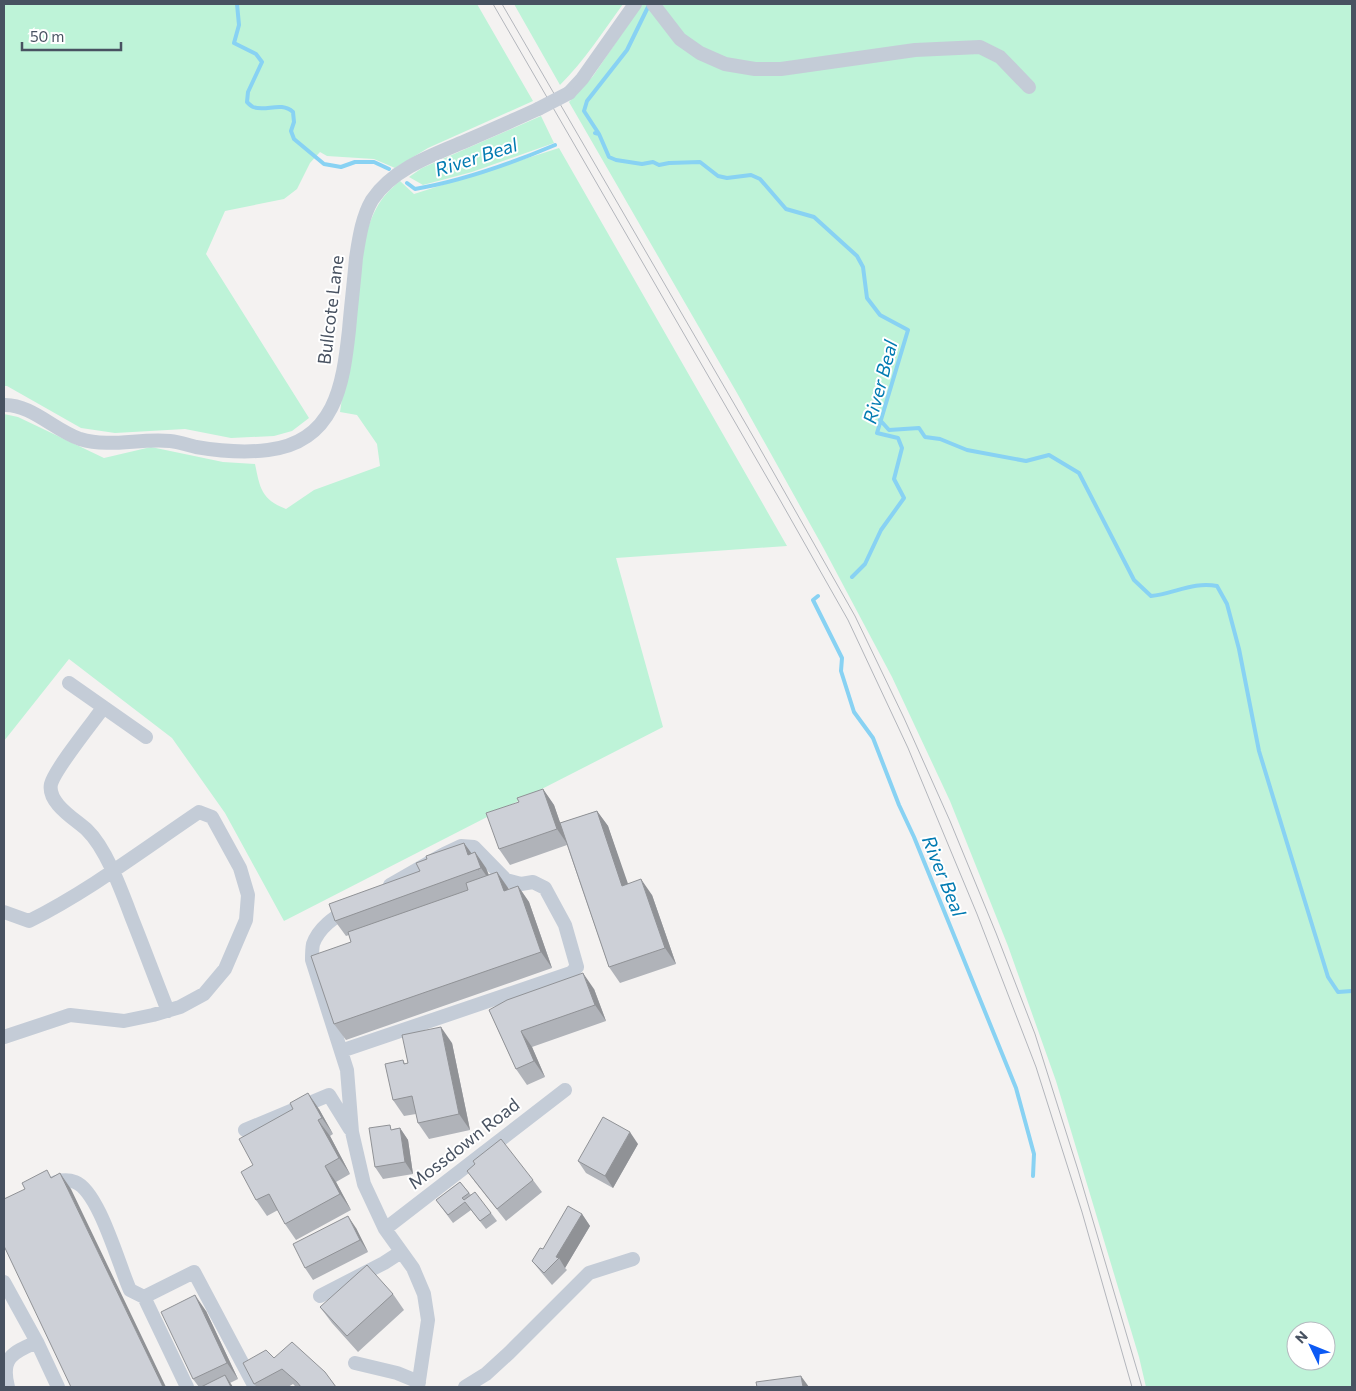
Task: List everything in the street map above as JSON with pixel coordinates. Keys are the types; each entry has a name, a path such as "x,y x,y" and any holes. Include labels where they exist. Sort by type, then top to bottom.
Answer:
{"street":[{"name":"Bullcote Lane","path":"4,405 23,409 62,432 80,439 102,443 171,441 195,447 255,452 286,447 302,441 322,423 338,394 345,366 354,274 362,224 372,200 386,184 424,159 538,109 569,92 582,79 635,4"},
{"path":"653,4 680,39 700,53 725,64 755,69 781,69 915,50 980,47 1000,57 1029,88"},
{"path":"69,683 146,737"},
{"path":"103,708 51,784 53,797 64,812 88,832 112,870 124,893 168,1010"},
{"path":"4,912 29,921 65,901 199,812 212,817 240,868 248,895 246,920 225,969 204,994 180,1007 124,1021 70,1015 4,1037"},
{"path":"341,1051 572,973 577,968 566,925 546,888 533,882 520,884 506,880 474,847 461,846 444,854 381,891"},
{"path":"355,1363 396,1373 419,1384 428,1320 424,1294 413,1268 385,1229 364,1184 352,1132 347,1070 312,960 313,944 324,928 334,917 357,904"},
{"name":"Mossdown Road","path":"385,1229 566,1090"},
{"path":"245,1130 329,1095 352,1132"},
{"path":"37,1190 62,1180 76,1182 85,1189 96,1204 130,1290 144,1297 187,1387"},
{"path":"320,1296 402,1252"},
{"path":"465,1387 486,1374 510,1353 589,1273 633,1259"},
{"path":"144,1297 194,1272 255,1387"},
{"path":"4,1282 37,1342 58,1387"},
{"path":"8,1387 4,1378 5,1363 11,1354 37,1342"}],"green space":[{"path":"4,4 477,4 533,101 428,148 395,168 374,159 327,156 320,152 310,163 297,189 284,199 225,211 206,254 309,418 292,431 274,436 231,438 185,429 115,433 81,428 4,386"},
{"path":"514,4 623,4 601,36 560,85"},
{"path":"642,4 1352,4 1352,1387 1146,1387 1139,1357 1056,1081 1008,946 950,801 892,677 824,549 737,393 569,102 593,76"},
{"path":"541,116 554,143 472,172 423,185 409,177 422,168"},
{"path":"559,148 787,546 616,558 663,727 284,921 225,813 172,738 69,659 4,741 4,414 18,417 104,458 151,447 223,462 255,464 258,480 263,492 271,501 286,509 314,490 380,466 377,444 357,415 340,412 366,234 378,204 400,181 414,194"}],"building":[{"path":"543,789 557,829 499,849 486,813 519,802 517,798"},
{"path":"597,811 622,886 641,879 665,948 609,967 560,823"},
{"path":"464,843 468,855 475,852 481,868 335,921 329,904 420,871 416,863 427,859 426,856"},
{"path":"497,872 504,891 518,886 541,952 334,1024 311,956 351,942 348,932 468,890 466,883"},
{"path":"583,973 595,1005 521,1031 534,1061 516,1069 489,1010 507,1000"},
{"path":"441,1027 459,1114 418,1123 412,1096 393,1100 385,1064 403,1060 404,1064 408,1063 402,1035"},
{"path":"308,1093 322,1118 318,1120 339,1158 325,1166 340,1194 285,1224 269,1194 256,1200 241,1172 253,1165 239,1139 293,1109 290,1103"},
{"path":"603,1117 630,1132 605,1176 578,1161"},
{"path":"390,1125 391,1130 400,1128 405,1162 375,1167 369,1128"},
{"path":"501,1139 533,1180 497,1209 467,1171 475,1164 473,1161"},
{"path":"47,1170 51,1178 60,1173 163,1387 71,1387 4,1246 4,1199 25,1189 22,1183"},
{"path":"460,1182 469,1193 462,1198 464,1200 475,1192 491,1213 480,1221 465,1202 448,1215 436,1200"},
{"path":"568,1206 582,1214 556,1257 559,1258 544,1273 532,1261 540,1248 543,1249"},
{"path":"348,1216 360,1240 305,1268 293,1244"},
{"path":"367,1265 393,1294 347,1336 320,1307"},
{"path":"195,1295 227,1363 193,1379 161,1312"},
{"path":"292,1342 325,1372 336,1387 301,1387 282,1369 254,1384 243,1363 266,1350 274,1358"},
{"path":"225,1375 231,1387 201,1387"},
{"path":"801,1376 803,1387 757,1387 756,1382"}],"waterway":[{"name":"River Beal","path":"237,4 239,25 234,43 256,54 262,62 248,92 247,102 252,107 284,107 293,112 294,122 291,131 294,139 324,164 341,167 355,162 374,162 389,169"},
{"path":"599,134 584,111 587,101 627,50 648,7"},
{"name":"River Beal","path":"595,133 599,134 609,157 616,160 642,164 653,162 659,165 700,162 718,176 727,178 751,175 760,179 786,209 814,217 857,256 863,267 867,298 880,315 908,330 877,433 898,438 902,448 894,479 904,498 881,530 865,564 852,577"},
{"name":"River Beal","path":"407,183 415,189 469,177 555,145"},
{"path":"880,420 889,430 919,428 925,437 940,439 967,450 1026,461 1049,455 1079,473 1134,580 1151,596 1192,586 1217,586 1227,604 1239,649 1259,751 1328,977 1338,992 1352,991"},
{"name":"River Beal","path":"818,596 813,600 842,658 841,671 854,712 873,738 1016,1088 1034,1154 1033,1176"}],"tram line":[{"path":"493,4 848,620 908,748 977,914 1036,1067 1082,1212 1132,1387"},
{"path":"502,4 855,616 904,718 950,821 1035,1034 1078,1170 1142,1387"}]}
